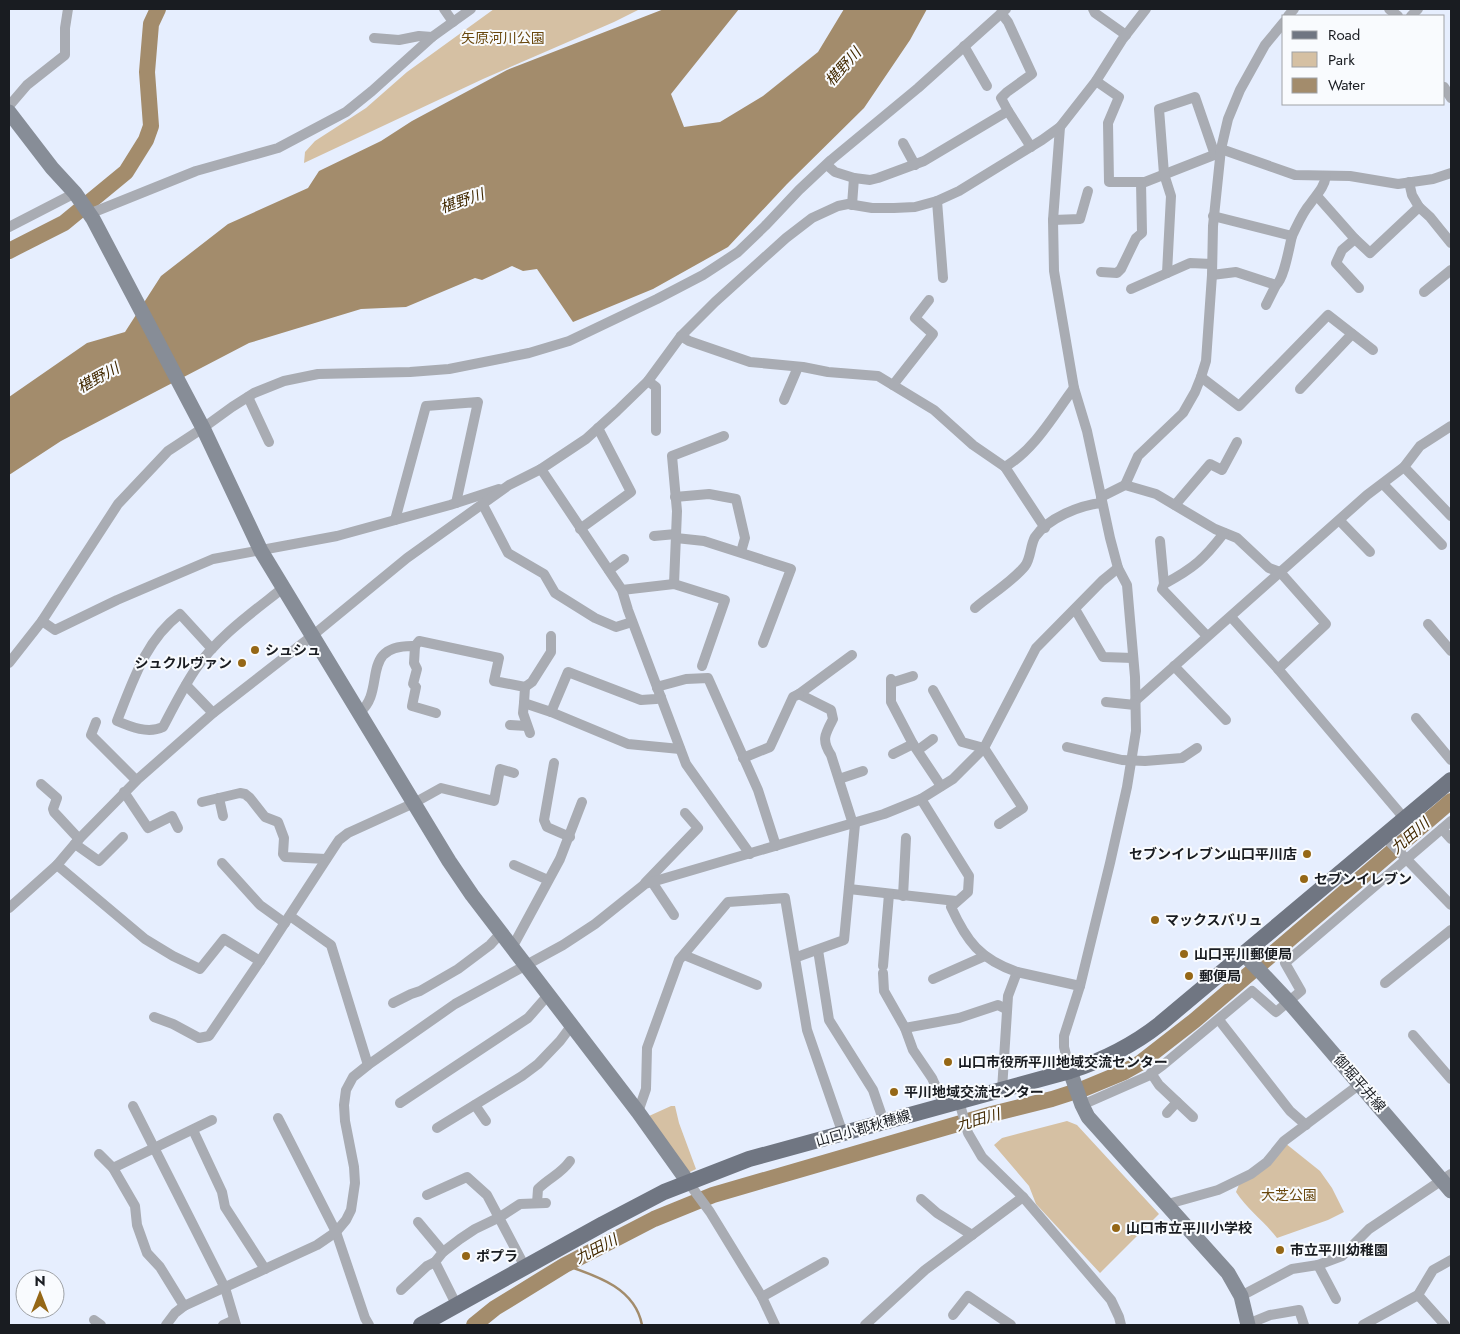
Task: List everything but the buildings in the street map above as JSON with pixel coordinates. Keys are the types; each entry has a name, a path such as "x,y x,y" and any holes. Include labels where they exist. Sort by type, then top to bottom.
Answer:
{"main road":[{"name":"山口小郡秋穂線","path":"421,1325 664,1192 692,1186 749,1159 884,1122 955,1106 1002,1090 1072,1076 1140,1040 1248,958 1387,839 1404,818 1451,780"}],"street":[{"path":"9,106 27,85 65,55 65,28 68,9"},
{"path":"444,9 453,22"},
{"path":"91,217 196,171 278,148 346,112 432,37 471,9"},
{"path":"1093,9 1126,35"},
{"path":"9,908 57,865 77,841 136,780 213,713 312,636 388,572 509,486 541,469 598,428 648,381 681,336 715,302 786,238 812,218 838,206 894,208 937,201 959,191 1060,128 1096,81 1126,35 1146,9"},
{"path":"9,663 42,621 118,504 168,451 201,425 248,397 284,381 318,374 410,372 449,369 521,355 569,341 657,299 703,275 738,252 826,165 1003,11 1032,74 1001,98 1031,146"},
{"path":"975,608 995,594 1026,565 1036,536 1045,528 1065,514 1102,500 1125,485 1138,456 1183,412 1193,396 1206,361 1212,269 1213,216 1219,152 1228,119 1240,90 1265,45 1282,24"},
{"path":"374,38 399,40 419,36 432,37"},
{"path":"964,46 987,86"},
{"path":"1096,81 1119,97 1108,123 1109,182 1145,182 1219,152 1295,175 1350,176 1398,184 1433,179 1451,173"},
{"path":"1167,273 1171,196 1164,174 1159,109 1195,97 1219,152"},
{"path":"826,165 835,172 854,178 870,180 916,165 1008,111"},
{"path":"9,112 52,168 75,193 91,217 201,425 261,551 472,895 513,946 692,1186 762,1297 775,1325"},
{"path":"1060,128 1053,220 1054,271 1074,388 1087,431 1118,568 1127,585 1136,731 1125,797 1080,986 1064,1036 1064,1047 1081,1104 1088,1117 1228,1273 1241,1296 1248,1325 1270,1314 1298,1310 1304,1325"},
{"path":"903,143 916,165"},
{"path":"1266,305 1276,285 1279,283 1292,236 1310,204 1318,196 1325,183 1326,176"},
{"path":"852,205 854,178"},
{"path":"1101,272 1116,273 1121,269 1136,238 1142,233 1141,182"},
{"path":"1409,182 1412,195 1419,207 1430,217 1451,243"},
{"path":"1053,220 1078,224 1088,191"},
{"path":"9,227 75,193"},
{"path":"1318,196 1355,240 1370,253 1419,207"},
{"path":"937,201 943,278"},
{"path":"1213,216 1292,236"},
{"path":"1355,240 1342,250 1336,263 1359,288"},
{"path":"1131,289 1190,263 1212,269 1236,272 1276,285"},
{"path":"1424,292 1451,270"},
{"path":"893,385 933,334 915,318 929,300"},
{"path":"1201,377 1239,406 1328,315 1373,350"},
{"path":"1300,389 1352,334"},
{"path":"681,336 689,341 750,362 878,376 934,410 973,445 1005,467 1045,528"},
{"path":"784,400 798,367"},
{"path":"648,381 656,387 656,431"},
{"path":"1005,467 1030,449 1074,388"},
{"path":"248,397 269,442"},
{"path":"395,520 426,406 478,402 456,503"},
{"path":"580,529 631,492 598,428"},
{"path":"1106,702 1135,703 1207,636 1340,521 1367,495 1404,468 1420,446 1450,429"},
{"path":"674,584 676,536 672,456 724,436"},
{"path":"1175,505 1210,464 1222,470 1237,442"},
{"path":"1404,468 1451,516"},
{"path":"541,469 622,590 632,622 686,764 750,854"},
{"path":"1383,484 1442,545"},
{"path":"1125,485 1156,494 1236,538 1269,568 1280,572 1326,624 1278,669"},
{"path":"42,621 55,630 117,600 212,559 337,536 456,503 509,486"},
{"path":"675,497 709,494 736,499 744,538 741,552"},
{"path":"483,505 508,553 544,574 555,593 595,618 616,627 632,622"},
{"path":"1340,521 1370,552"},
{"path":"1164,584 1185,573 1205,557 1224,532"},
{"path":"654,536 676,536 704,540 791,569 763,643"},
{"path":"1160,542 1164,584 1162,589 1207,636"},
{"path":"609,570 624,559"},
{"path":"648,883 884,814 920,799 953,779 984,748 1036,648 1102,581 1118,568"},
{"path":"622,590 674,584 729,602 702,666"},
{"path":"212,649 180,614 170,621 146,652 117,721 133,728 155,730 162,727 196,668 212,649 241,622 283,588"},
{"path":"1075,609 1103,657 1133,658"},
{"path":"1231,617 1278,669 1404,818"},
{"path":"1428,624 1451,651"},
{"path":"510,726 528,730 523,713 525,688 532,682 551,652 551,636"},
{"path":"436,713 411,710 416,687 413,684 417,669 414,663 415,646 419,641 499,658 494,681 525,688"},
{"path":"360,712 369,702 374,674 385,654 397,647 415,646"},
{"path":"743,758 770,747 793,697 852,655"},
{"path":"1174,666 1226,720"},
{"path":"551,712 568,672 641,700 656,699 660,686 686,679 708,678 758,790 776,846"},
{"path":"913,676 891,681 891,702 916,747 941,786"},
{"path":"186,685 213,713"},
{"path":"933,690 962,742 984,748 1022,808 1000,824"},
{"path":"797,957 844,940 854,824 832,755 825,747 825,734 833,719 831,710 799,694"},
{"path":"524,703 551,712 628,744 680,749"},
{"path":"1416,718 1451,760"},
{"path":"96,722 91,734 136,780"},
{"path":"893,754 916,747 933,739"},
{"path":"1067,747 1131,760 1182,758 1197,748"},
{"path":"554,763 544,820 548,827 570,837"},
{"path":"154,1017 173,1024 199,1038 210,1036 340,840 348,834 441,788 494,801 495,769 514,773"},
{"path":"839,779 863,771"},
{"path":"41,784 57,798 53,809 54,812 77,841 103,864 123,837"},
{"path":"124,792 150,831 172,816 178,828"},
{"path":"202,802 240,793 245,794 265,817 278,822 284,838 283,854 285,857 326,859"},
{"path":"219,798 223,816"},
{"path":"920,799 969,876 968,892 950,907 962,932 978,950 999,966 1017,972 1080,986"},
{"path":"513,946 560,859 582,802"},
{"path":"166,1325 175,1313 184,1306 317,1245 336,1232 346,1220 351,1210 354,1190 352,1152 345,1121 344,1105 346,1090 353,1077 455,1004 563,946 648,883 698,828 685,813"},
{"path":"1081,1104 1151,1073 1219,1020 1252,991 1276,1012 1301,991 1285,963 1451,821"},
{"path":"1442,829 1451,839"},
{"path":"903,896 906,838"},
{"path":"1387,839 1405,860 1451,905"},
{"path":"222,864 260,905 288,919 331,945 368,1065"},
{"path":"57,865 145,939 173,956 200,969 224,939 260,961"},
{"path":"514,865 548,880"},
{"path":"648,883 674,914"},
{"path":"849,890 956,902"},
{"path":"889,894 883,969 884,991 905,1028 913,1050 932,1078 955,1106 982,1156 1022,1197 1111,1300 1121,1325"},
{"path":"638,1112 646,1089 647,1048 679,960 728,902 785,898 807,1030 843,1134"},
{"path":"1385,983 1451,930"},
{"path":"394,1003 420,991 458,969 490,946 502,932"},
{"path":"818,950 829,1020 873,1090 884,1122"},
{"path":"684,954 756,985"},
{"path":"933,979 985,956"},
{"name":"御堀平井線","path":"1248,958 1267,977 1448,1182"},
{"path":"1002,1090 1006,1009 1008,996 1017,972"},
{"path":"400,1103 528,1018 549,994"},
{"path":"905,1028 959,1018 998,1005 1006,1009"},
{"path":"1219,1020 1290,1111 1306,1125"},
{"path":"437,1128 538,1064 557,1046 572,1025"},
{"path":"1413,1035 1451,1079"},
{"path":"1151,1073 1159,1085 1193,1117"},
{"path":"1168,1204 1218,1190 1251,1174 1267,1162 1284,1141 1360,1084"},
{"path":"1167,1113 1177,1102"},
{"path":"475,1105 486,1122"},
{"path":"133,1106 224,1288 235,1322 223,1325"},
{"path":"278,1118 336,1232 369,1325"},
{"path":"113,1168 212,1120"},
{"path":"193,1130 222,1192 225,1207 265,1269"},
{"path":"99,1154 113,1168 135,1206 138,1225 147,1253 160,1267 184,1306"},
{"path":"401,1290 427,1266 435,1262 443,1252 475,1229 500,1217 520,1204 542,1203 538,1189 548,1178 564,1170 570,1161"},
{"path":"427,1195 467,1177 487,1195 525,1268"},
{"path":"1241,1296 1292,1269 1318,1264 1342,1256 1369,1230 1448,1182"},
{"path":"865,1325 925,1270 1022,1197"},
{"path":"921,1200 937,1213 972,1235"},
{"path":"418,1222 443,1252"},
{"path":"1364,1325 1418,1295 1432,1270 1451,1260"},
{"path":"435,1262 457,1306"},
{"path":"762,1297 824,1262"},
{"path":"1318,1264 1336,1298"},
{"path":"1418,1295 1445,1325"},
{"path":"953,1315 968,1296 1011,1325"}],"green space":[{"name":"矢原河川公園","path":"494,9 640,9 483,79 304,163 305,152 315,141 366,108 407,72"},
{"path":"675,1106 679,1123 696,1169 686,1174 649,1116"},
{"path":"1067,1121 1077,1125 1159,1214 1100,1273 1036,1204 1029,1186 994,1145 1002,1138"},
{"name":"大芝公園","path":"1285,1143 1320,1171 1332,1188 1344,1212 1328,1220 1277,1238 1236,1192 1240,1182"}],"water":[{"name":"椹野川","path":"664,9 739,9 671,94 684,127 720,122 763,96 818,52 844,9 927,9 910,40 864,108 787,184 728,247 653,289 573,322 537,269 523,271 512,266 482,280 475,278 406,307 361,309 249,343 61,441 9,475 9,397 87,343 125,332 161,276 228,224 308,188 319,171 381,141 412,121 507,70"}],"waterway":[{"path":"9,251 64,223 126,172 146,140 151,126 147,72 151,24 158,9"},
{"name":"九田川","path":"474,1325 495,1308 565,1265 654,1219 713,1195 992,1114 1052,1099 1083,1089 1124,1072 1140,1063 1194,1021 1451,801"},
{"path":"565,1265 613,1285 632,1302 638,1312 642,1325"}],"place":[{"name":"シュシュ","path":"255,650"},
{"name":"シュクルヴァン","path":"242,663"},
{"name":"セブンイレブン山口平川店","path":"1307,854"},
{"name":"セブンイレブン","path":"1304,879"},
{"name":"マックスバリュ","path":"1155,920"},
{"name":"山口平川郵便局","path":"1184,954"},
{"name":"郵便局","path":"1189,976"},
{"name":"山口市役所平川地域交流センター","path":"948,1062"},
{"name":"平川地域交流センター","path":"894,1092"},
{"name":"山口市立平川小学校","path":"1116,1228"},
{"name":"市立平川幼稚園","path":"1280,1250"},
{"name":"ポプラ","path":"466,1256"}]}
